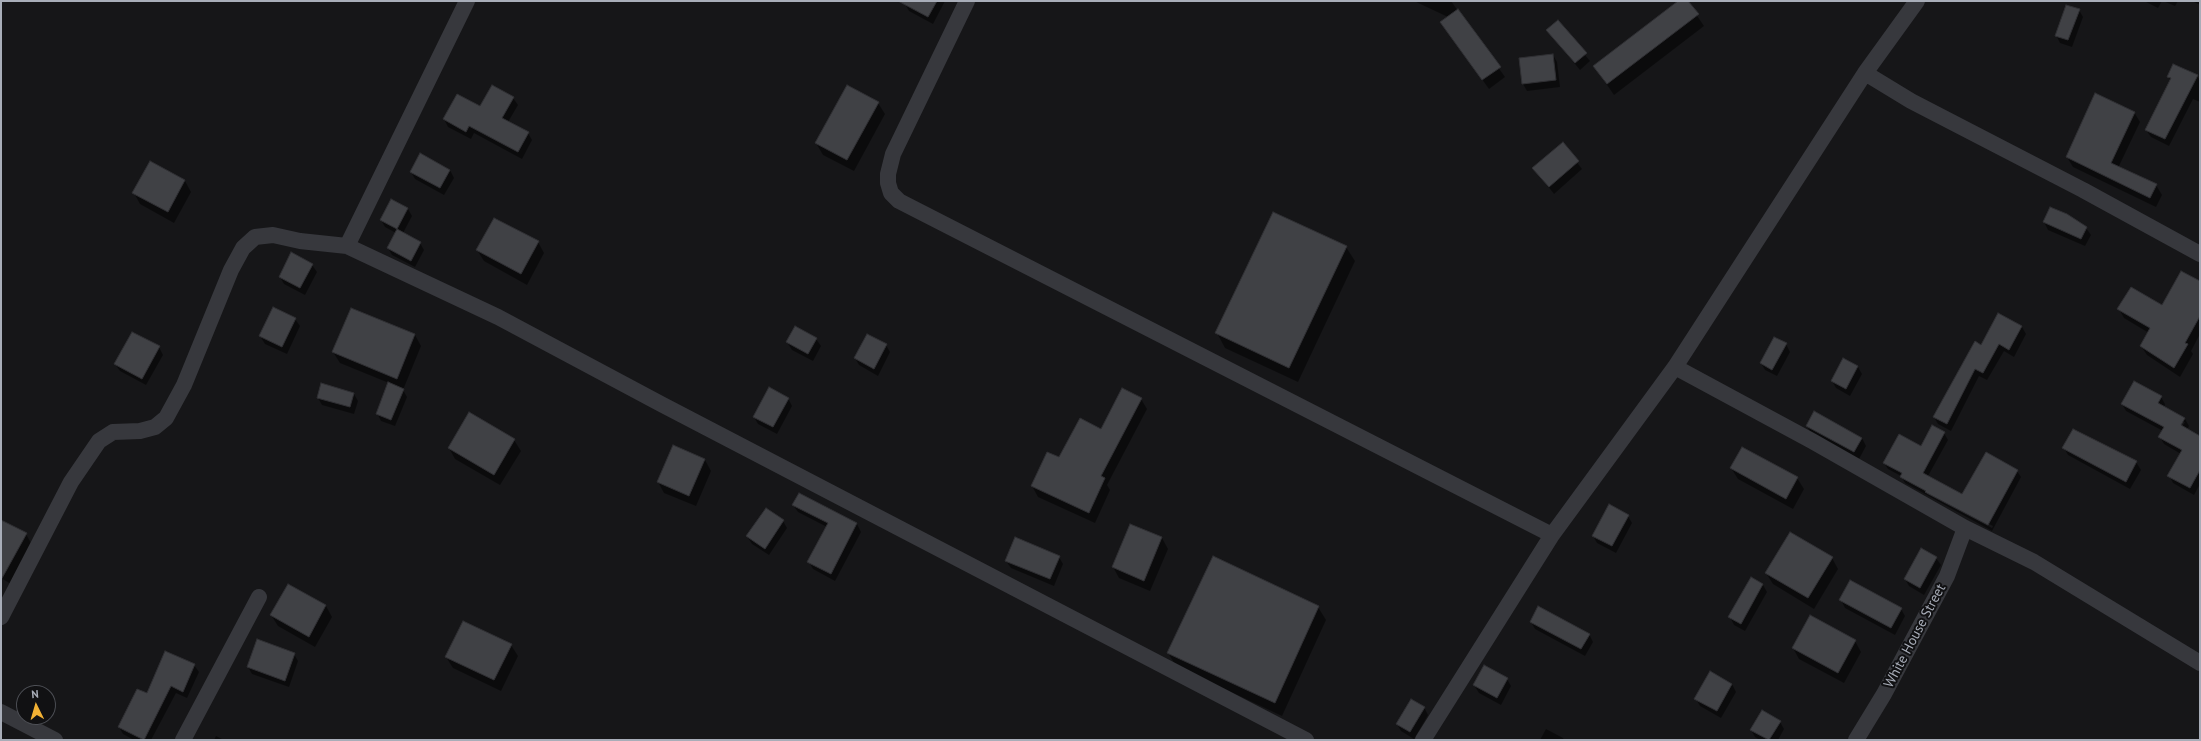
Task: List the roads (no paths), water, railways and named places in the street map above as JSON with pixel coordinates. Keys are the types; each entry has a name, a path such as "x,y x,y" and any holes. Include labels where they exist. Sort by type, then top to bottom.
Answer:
{"street":[{"path":"347,246 467,1"},
{"path":"967,1 893,154 888,174 888,183 891,193 899,201 1552,535"},
{"path":"1423,740 1552,535 1676,367 1865,73 1917,1"},
{"path":"1865,73 1911,101 2083,190 2200,254"},
{"path":"1,617 71,482 99,441 113,432 140,431 155,427 166,418 184,385 231,270 243,248 255,237 273,235 307,242 347,246 498,317 668,408 1306,740"},
{"path":"1676,367 1812,441 1965,528 2034,562 2200,663"},
{"name":"White House Street","path":"1856,740 1884,694 1947,576 1965,528"},
{"path":"183,740 260,596"},
{"path":"1,712 55,740"}]}
